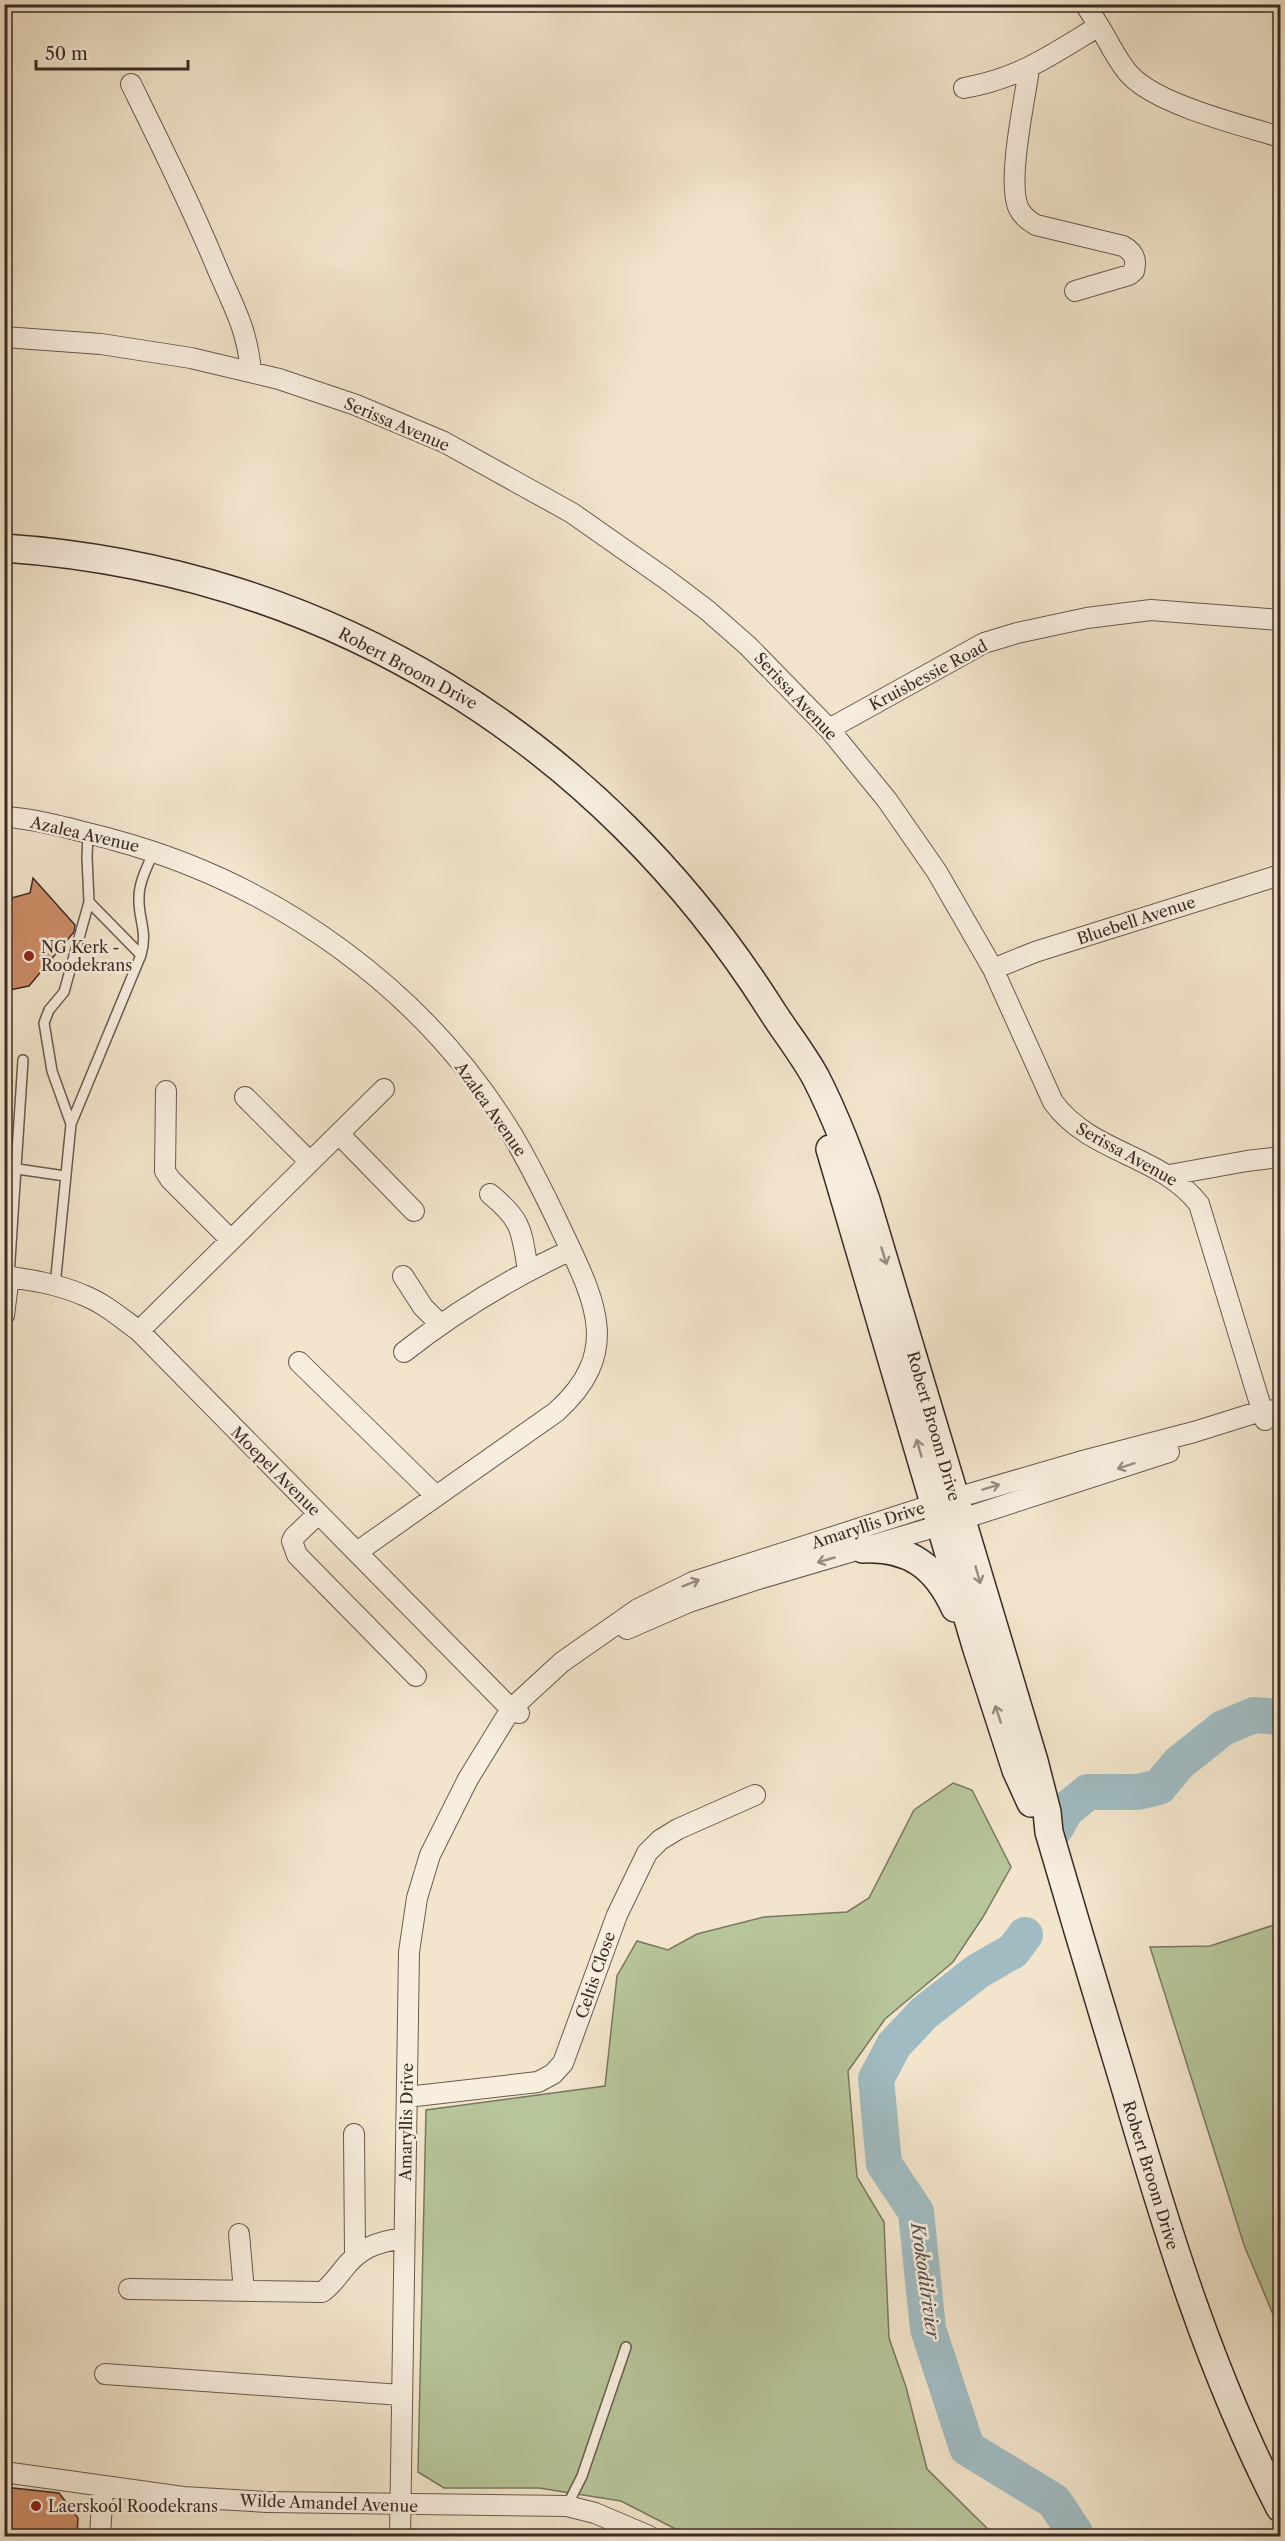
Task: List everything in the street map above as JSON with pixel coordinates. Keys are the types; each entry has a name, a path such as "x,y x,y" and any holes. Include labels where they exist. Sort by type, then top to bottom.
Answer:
{"street":[{"path":"1085,4 1130,75 1149,91 1167,100 1281,137"},
{"path":"964,88 987,84 1029,69 1099,26"},
{"path":"1029,69 1016,158 1015,196 1018,209 1025,218 1036,225 1123,246 1131,250 1135,257 1134,271 1129,275 1075,291"},
{"path":"131,84 187,197 240,317 248,344 251,372"},
{"name":"Serissa Avenue","path":"4,338 101,344 191,358 279,379 356,405 444,442 572,513 706,609 748,646 829,729 887,800 938,872 993,969 1053,1102 1064,1116 1092,1137 1169,1175 1186,1188 1199,1204 1272,1414"},
{"name":"Robert Broom Drive","path":"4,548 41,550 135,564 238,591 333,628 455,691 516,732 560,766 656,857 711,923 786,1033 790,1052 830,1148 1034,1761 1047,1812 1049,1832 1170,2241 1202,2333 1227,2395 1255,2458 1281,2508"},
{"name":"Kruisbessie Road","path":"829,729 984,643 1017,633 1087,618 1151,610 1281,620"},
{"name":"Azalea Avenue","path":"4,817 88,833 154,851 247,890 289,914 359,963 405,1003 450,1050 495,1108 537,1179 571,1250 592,1303 598,1328 597,1346 586,1380 556,1412 357,1552"},
{"name":"Bluebell Avenue","path":"993,969 1035,952 1281,874"},
{"path":"139,1331 384,1089"},
{"path":"166,1091 165,1171 170,1179 231,1240"},
{"path":"245,1097 310,1162"},
{"path":"339,1134 414,1211"},
{"path":"1169,1175 1204,1167 1281,1158"},
{"path":"490,1194 509,1209 519,1223 528,1270"},
{"path":"404,1352 440,1324 528,1270 571,1250"},
{"path":"4,1316 7,1276"},
{"name":"Moepel Avenue","path":"7,1276 55,1286 83,1295 98,1302 139,1331 515,1711"},
{"path":"403,1276 423,1306 440,1324"},
{"path":"299,1362 436,1496"},
{"name":"Amaryllis Drive","path":"515,1711 587,1655 638,1623 689,1602 755,1580 863,1549 949,1511 1060,1467 1272,1414"},
{"name":"Robert Broom Drive","path":"949,1511 976,1646 1016,1770 1036,1814 1049,1832"},
{"name":"Amaryllis Drive","path":"400,2536 409,1952 417,1898 430,1855 468,1779 500,1727 562,1662 638,1609 693,1582 949,1511"},
{"path":"318,1514 294,1537 292,1541 297,1555 416,1676"},
{"path":"863,1549 879,1548 898,1553 931,1570 946,1588 976,1646"},
{"name":"Celtis Close","path":"407,2097 538,2082 553,2074 563,2063 616,1915 647,1853 660,1840 678,1829 755,1795"},
{"path":"354,2134 355,2255"},
{"path":"239,2234 244,2291"},
{"path":"129,2289 322,2292 355,2255 372,2244 404,2238"},
{"path":"105,2374 401,2395"},
{"name":"Wilde Amandel Avenue","path":"4,2472 183,2497 400,2505 567,2506 595,2513 649,2536"},
{"path":"100,2536 103,2487"}],"lane":[{"path":"71,1124 52,1071 44,1023 48,1010 64,992 89,902 88,833"},
{"path":"55,1286 71,1124 146,940 139,906 139,889 154,851"},
{"path":"89,902 141,955"},
{"path":"7,1276 23,1060"},
{"path":"4,1167 65,1176"},
{"path":"567,2506 582,2476 626,2347"}],"green space":[{"path":"953,1783 972,1790 1011,1867 983,1917 953,1962 885,2019 848,2071 857,2177 884,2222 889,2338 906,2387 927,2469 995,2536 689,2536 621,2501 539,2488 444,2488 418,2472 426,2110 605,2086 617,1976 637,1941 668,1950 697,1934 764,1917 847,1912 869,1898 914,1810"},
{"path":"1280,1923 1280,2331 1244,2245 1150,1947 1210,1946"}],"building":[{"name":"NG Kerk - Roodekrans","path":"33,878 75,925 74,932 29,986 4,991 4,900 30,893"},
{"name":"Laerskool Roodekrans","path":"4,2487 59,2493 78,2518 77,2536 4,2536"}],"waterway":[{"name":"Krokodilrivier","path":"1055,1829 1066,1810 1088,1792 1138,1792 1159,1787 1179,1763 1223,1728 1254,1715 1280,1717"},
{"name":"Krokodilrivier","path":"1025,1935 1013,1951 978,1971 924,2013 894,2045 876,2079 884,2164 916,2212 928,2329 967,2448 1054,2501 1075,2536"}],"place":[{"name":"NG Kerk - Roodekrans","path":"29,956"},
{"name":"Laerskool Roodekrans","path":"36,2506"}]}
